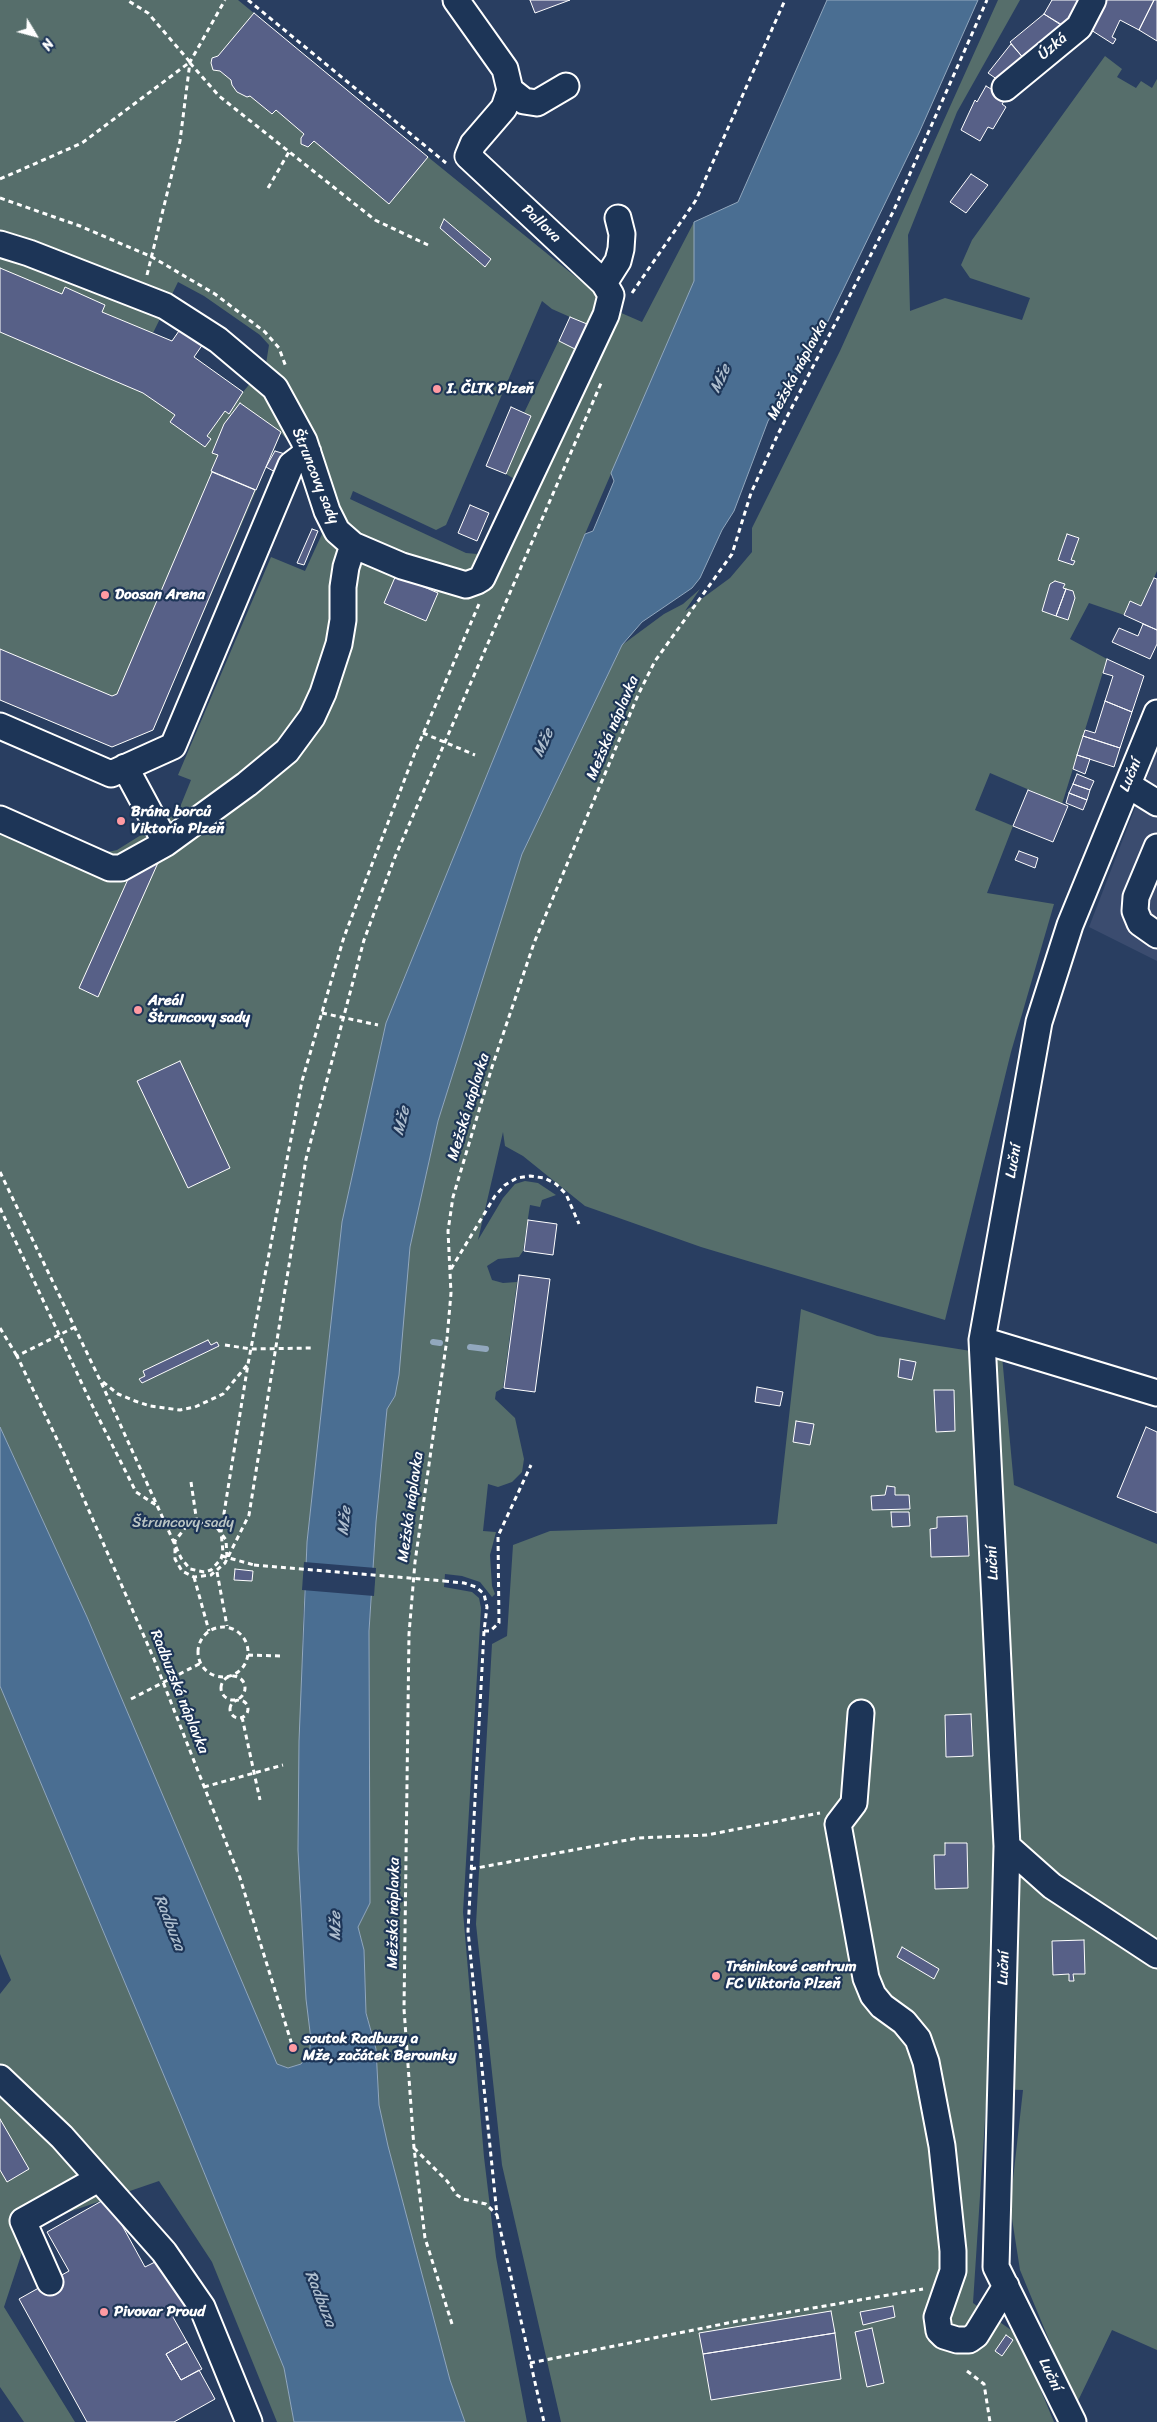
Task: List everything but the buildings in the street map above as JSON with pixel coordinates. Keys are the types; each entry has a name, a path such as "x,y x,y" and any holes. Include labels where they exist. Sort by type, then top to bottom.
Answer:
{"street":[{"path":"456,0 505,69 510,90 504,108 458,160"},
{"name":"Úzká","path":"1005,88 1079,27 1093,0"},
{"path":"510,90 524,101 537,104 566,86"},
{"name":"Pallova","path":"458,160 615,292"},
{"name":"Štruncovy sady","path":"0,244 29,253 165,306 196,324 259,373 274,388 304,442 329,516 337,531 354,545 402,566 466,585 482,578 606,315 615,292 621,249 622,234 618,218"},
{"path":"0,726 111,774 173,746 291,465 308,452"},
{"path":"0,820 110,868 121,868 166,843 275,762 287,751 312,717 324,693 339,644 346,567 354,545"},
{"name":"Luční","path":"1073,2422 996,2267 1007,1846 982,1340 1039,1022 1070,925 1128,785 1150,750 1157,713"},
{"path":"125,767 166,843"},
{"path":"1128,785 1157,803"},
{"path":"1157,847 1136,897 1135,911 1140,923 1157,934"},
{"path":"982,1340 1157,1393"},
{"path":"861,1713 854,1803 838,1824 866,1978 873,1995 882,2006 904,2022 918,2039 928,2071 942,2146 953,2251 953,2271 937,2317 939,2331 944,2336 957,2340 969,2340 980,2328 1006,2286"},
{"path":"1007,1846 1052,1886 1157,1955"},
{"path":"0,2078 62,2137 164,2252 202,2308 246,2420"},
{"path":"50,2282 23,2221 98,2179"}],"path":[{"path":"127,0 148,13 219,96 375,220 428,245"},
{"path":"141,297 180,141 190,62 225,0"},
{"path":"248,0 458,160"},
{"path":"615,292 696,200 785,0"},
{"name":"Mežská náplavka","path":"452,2324 425,2238 414,2148 404,2009 409,1634 415,1562 447,1339 451,1269 448,1232 453,1197 492,1067 534,944 638,695 655,661 732,554 751,493 778,434 893,212 987,0"},
{"path":"0,179 82,143 190,62"},
{"path":"268,188 289,152"},
{"path":"227,1557 228,1548 221,1532 207,1523 197,1523 184,1528 175,1541 175,1559 182,1571 194,1577 206,1577 217,1572 227,1557 249,1514 306,1159 364,940 395,857 599,391 604,372"},
{"path":"0,1172 75,1327 185,1564 197,1571 211,1570 217,1565 222,1556 221,1532 248,1364 302,1081 344,937 423,733 482,599"},
{"path":"423,733 475,755"},
{"path":"322,1012 378,1025"},
{"path":"451,1269 495,1196 504,1185 517,1178 530,1176 544,1178 556,1184 566,1194 579,1224"},
{"path":"0,1208 59,1335 136,1492 159,1508"},
{"path":"17,1356 75,1327"},
{"name":"Radbuzská náplavka","path":"0,1328 17,1356 65,1456 164,1682 240,1878 293,2048"},
{"path":"226,1345 251,1349 311,1348"},
{"path":"100,1380 118,1394 135,1401 150,1406 180,1410 195,1407 223,1394 248,1364"},
{"path":"484,1631 490,1631 499,1624 498,1536 531,1465"},
{"path":"191,1482 197,1523"},
{"path":"222,1556 254,1565 471,1584 480,1590 486,1600 468,1932 492,2176 498,2215 544,2422"},
{"path":"217,1572 227,1626"},
{"path":"194,1577 209,1631"},
{"path":"227,1626 209,1631 200,1644 198,1655 201,1663 211,1674 230,1676 239,1678 245,1686 243,1694 238,1700 230,1705 230,1711 236,1718 242,1717 248,1710 248,1705 243,1700 238,1700 227,1699 222,1693 222,1682 230,1676 241,1670 248,1654 248,1644 242,1634 227,1626"},
{"path":"248,1654 284,1656"},
{"path":"131,1699 201,1663"},
{"path":"242,1717 260,1800"},
{"path":"204,1787 283,1764"},
{"path":"471,1869 638,1838 707,1835 826,1811 854,1803"},
{"path":"414,2148 447,2181 457,2195 463,2199 486,2204 498,2215"},
{"path":"530,2363 738,2321 909,2290 946,2291"},
{"path":"967,2371 984,2384 990,2422"}],"shaded area":[{"path":"1157,751 1157,961 1089,927"}],"green space":[{"path":"0,0 238,0 619,312 642,322 694,222 694,281 585,534 386,1023 342,1222 307,1542 303,1623 298,1850 306,1999 311,2040 309,2054 301,2064 288,2068 277,2064 87,1617 0,1427 0,807 103,853 117,850 178,812 191,780 178,775 271,557 305,571 322,534 303,471 291,444 281,433 153,730 112,747 0,700","holes":["178,282 204,296 260,335 269,345 266,364 243,392 194,357 181,328 172,341 153,333","542,301 552,309 570,317 524,413 531,417 506,474 516,480 485,551 477,554 466,553 350,499 353,491 436,530 446,525"]},
{"path":"998,0 1020,0 957,112 908,235 910,311 945,298 1022,320 1030,298 970,278 961,265 972,240 1105,56 1122,69 1117,77 1136,88 1141,81 1152,88 1157,79 1157,571 1141,606 1130,601 1124,615 1089,603 1070,639 1107,659 1062,804 990,773 975,810 1013,826 987,893 1054,904 1011,1052 945,1320 701,1247 585,1206 523,1156 505,1146 503,1132 478,1240 503,1198 515,1184 525,1181 538,1183 556,1195 542,1200 540,1207 530,1205 523,1251 519,1257 498,1259 487,1266 492,1280 503,1283 517,1282 503,1388 496,1392 495,1399 515,1418 524,1459 522,1472 512,1482 498,1487 488,1484 483,1531 496,1532 490,1555 492,1586 495,1594 492,1597 480,1582 462,1576 445,1574 444,1587 472,1592 479,1598 481,1608 463,1912 484,2157 496,2257 527,2422 465,2422 450,2380 388,2146 379,2105 376,2049 366,2012 364,1950 358,1927 370,1903 369,1631 376,1522 387,1409 395,1396 410,1247 438,1121 522,854 622,645 664,614 683,604 700,589 685,611 730,578 752,552 752,528 840,351"},
{"name":"Tréninkové centrum FC Viktoria Plzeň","path":"801,1309 877,1336 1002,1356 1014,1485 1157,1544 1157,2350 1112,2330 1076,2405 1020,2270 1010,2206 1023,2090 987,2089 973,2303 1018,2335 1054,2422 561,2422 502,2165 476,1924 492,1644 507,1636 513,1545 550,1531 777,1524"},
{"path":"0,1686 181,2116 284,2368 294,2422 277,2422 212,2262 159,2181 31,2225 4,2307 75,2422 24,2422 0,2387 0,1994 11,1980 0,1954"}],"water":[{"path":"827,0 978,0 919,133 814,350 803,363 768,421 734,511 722,530 700,578 692,588 642,622 622,645 522,854 438,1121 410,1247 399,1375 395,1396 387,1409 376,1522 369,1631 370,1903 358,1927 364,1950 366,2013 376,2049 379,2105 388,2146 450,2380 465,2422 294,2422 284,2368 181,2116 0,1686 0,1427 87,1617 277,2064 288,2068 301,2064 309,2054 311,2040 306,1999 298,1850 299,1741 307,1542 342,1222 386,1023 585,534 593,531 614,481 611,473 694,281 694,222 738,202"}],"pier":[{"path":"304,1562 376,1568 374,1596 302,1590"}],"waterway":[{"path":"433,1342 440,1343"},
{"path":"470,1347 486,1349"}],"place":[{"name":"I. ČLTK Plzeň","path":"437,389"},
{"name":"Doosan Arena","path":"105,595"},
{"name":"Brána borců Viktoria Plzeň","path":"121,821"},
{"name":"Areál Štruncovy sady","path":"138,1010"},
{"name":"Tréninkové centrum FC Viktoria Plzeň","path":"716,1976"},
{"name":"soutok Radbuzy a Mže, začátek Berounky","path":"293,2048"},
{"name":"Pivovar Proud","path":"104,2312"}],"water label":[{"name":"Mže","path":"721,379"},
{"name":"Mže","path":"544,743"},
{"name":"Mže","path":"402,1121"},
{"name":"Mže","path":"345,1521"},
{"name":"Radbuza","path":"169,1923"},
{"name":"Mže","path":"336,1926"},
{"name":"Radbuza","path":"320,2299"}]}
